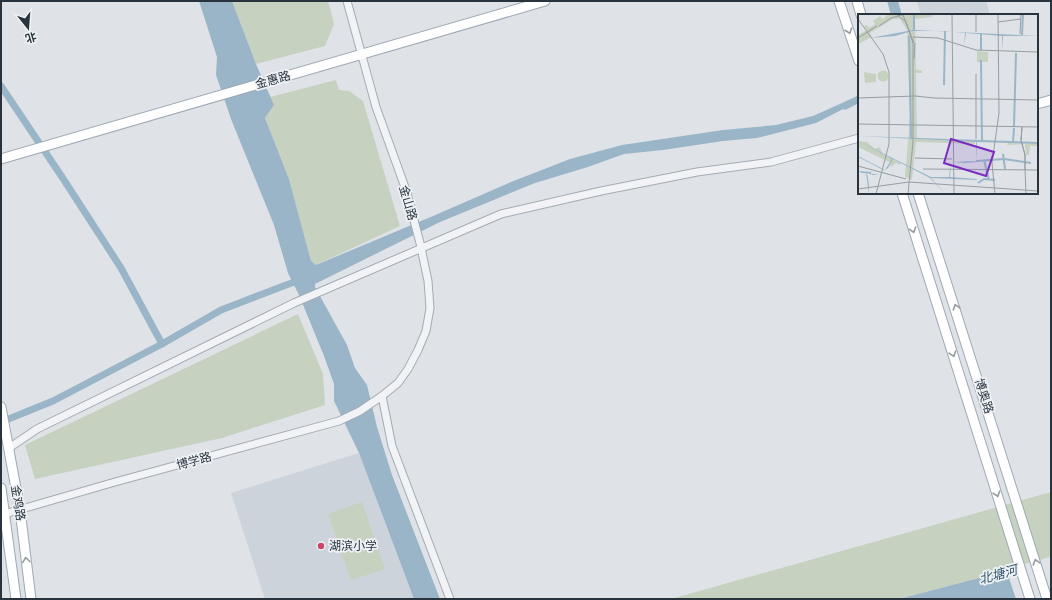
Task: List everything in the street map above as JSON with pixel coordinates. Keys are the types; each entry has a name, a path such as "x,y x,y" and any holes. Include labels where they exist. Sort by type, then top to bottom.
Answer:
{"main road":[{"name":"金惠路","path":"1,159 545,1"},
{"path":"839,1 858,57"},
{"path":"857,1 861,14"},
{"path":"1038,104 1051,100"},
{"name":"博奥路","path":"902,194 1030,599"},
{"name":"博奥路","path":"918,194 1047,599"},
{"name":"金鸡路","path":"1,407 20,510 31,599"},
{"name":"金鸡路","path":"1,488 3,514 16,599"}],"street":[{"name":"金山路","path":"347,1 376,107 406,190 421,246 428,281 430,301 426,332 408,369 398,383 379,398"},
{"path":"9,448 38,429 294,303 421,246 501,214 601,191 697,172 771,162 858,138"},
{"path":"379,398 392,446 450,599"},
{"name":"博学路","path":"3,514 339,421 360,411 379,398"}],"shaded area":[{"path":"917,1 986,1 990,14 921,14"},
{"name":"湖滨小学","path":"359,453 414,599 265,599 231,493"}],"green space":[{"path":"232,1 328,1 334,24 325,46 256,64"},
{"path":"336,80 339,90 349,91 363,101 400,226 316,265 311,261 289,179 265,118 274,105 270,97"},
{"path":"298,314 323,374 325,405 222,438 35,479 25,445"},
{"path":"1051,492 1051,559 899,599 671,599"},
{"path":"362,502 385,569 351,580 328,514"}],"water":[{"path":"199,1 232,1 256,64 274,105 265,118 289,179 311,261 316,265 511,182 570,159 622,145 723,130 776,125 813,116 851,99 853,104 816,123 757,138 624,154 588,167 535,183 440,222 315,284 315,287 347,345 355,368 367,385 377,427 392,475 440,599 414,599 359,453 334,401 334,384 324,356 299,295 288,273 274,225 231,119 216,75 217,57"},
{"path":"887,1 898,1 902,14 891,14"},
{"name":"北塘河","path":"1051,559 1051,596 1038,599 899,599"}],"pier":[{"path":"1050,557 1051,598 1016,599 1006,569"}],"waterway":[{"path":"1,86 121,268 162,344"},
{"path":"845,106 858,100"},
{"path":"1,422 53,401 162,344 221,310 302,279"}],"place":[{"name":"湖滨小学","path":"321,546"}]}
